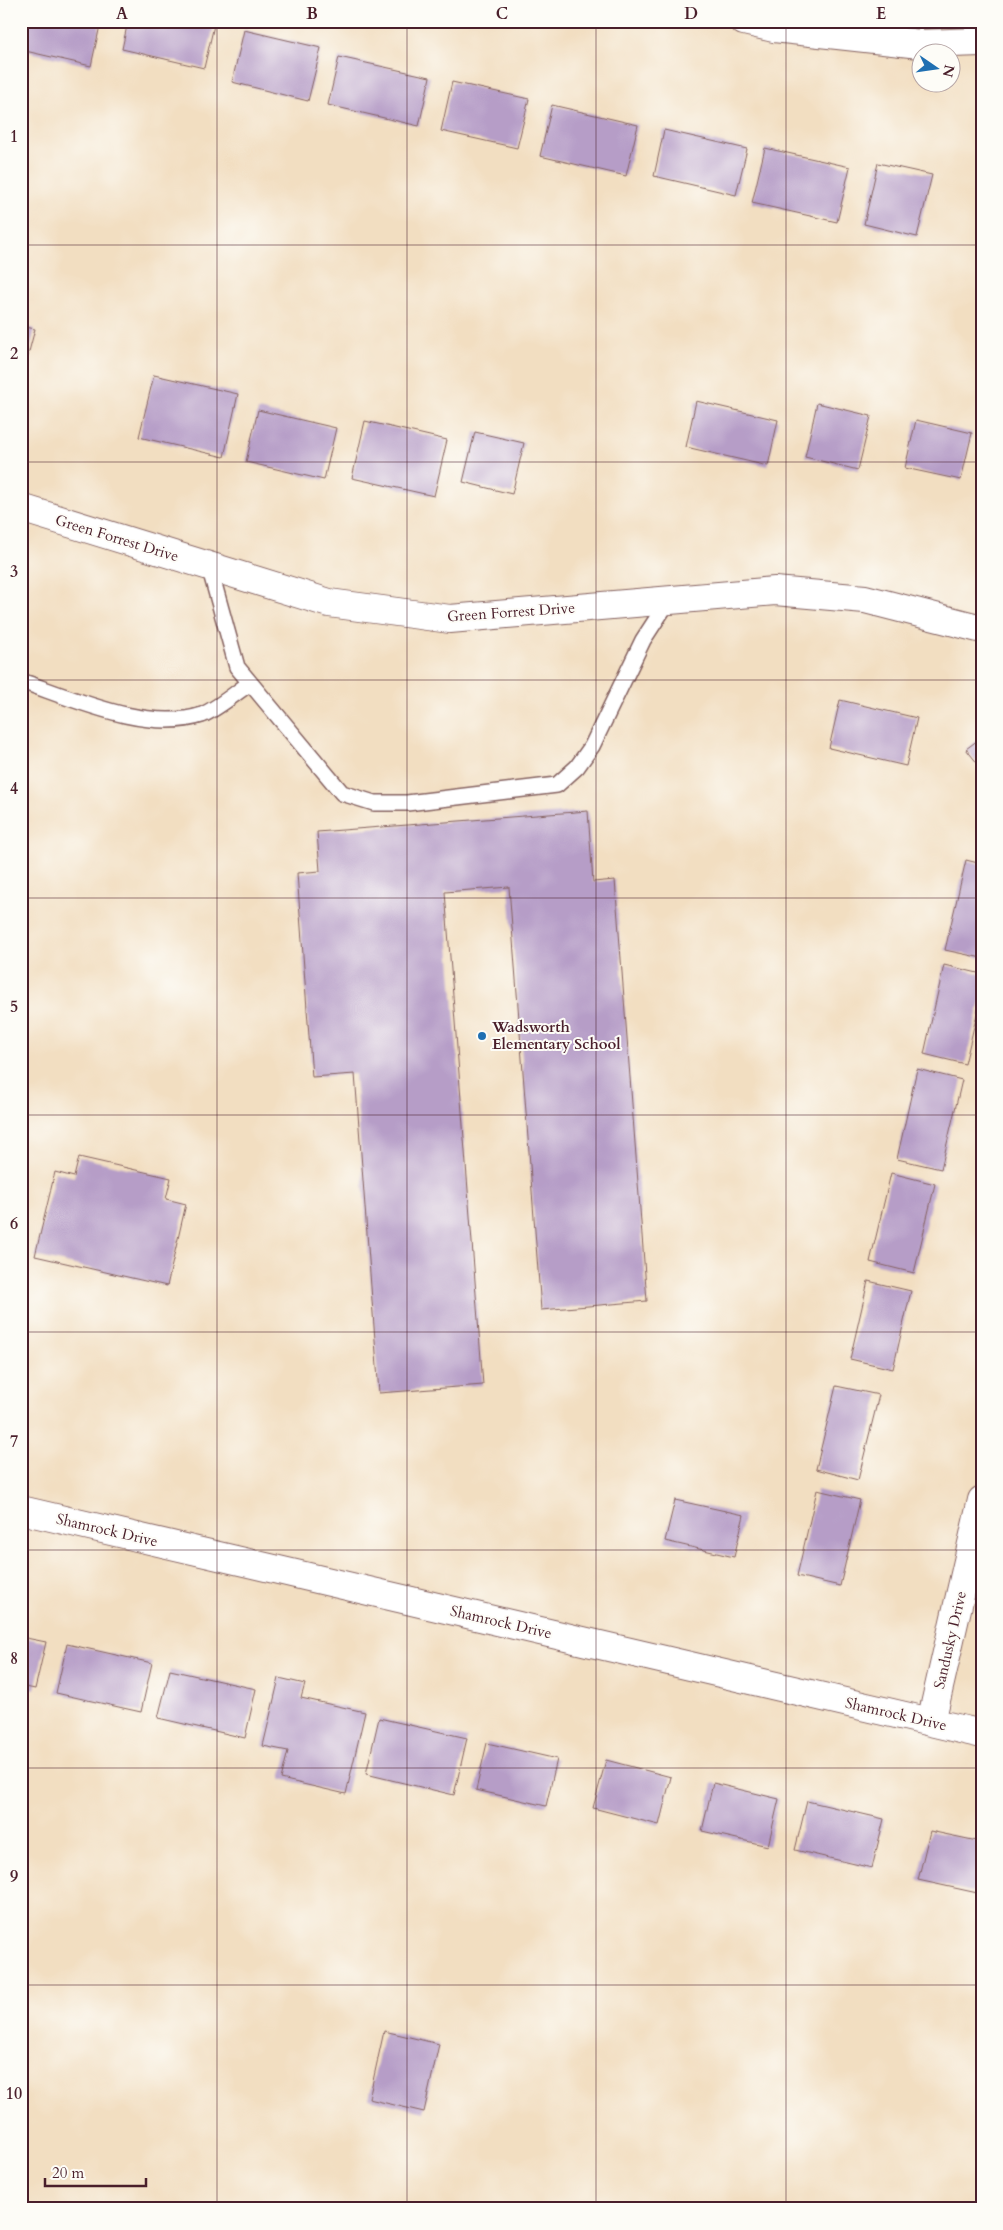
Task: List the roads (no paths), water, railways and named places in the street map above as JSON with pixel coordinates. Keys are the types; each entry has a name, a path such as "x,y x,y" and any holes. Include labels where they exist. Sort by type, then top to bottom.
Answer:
{"street":[{"path":"744,21 774,28 920,44 982,42"},
{"name":"Green Forrest Drive","path":"21,508 329,603 450,619 775,591 864,599 982,629"},
{"name":"Sandusky Drive","path":"931,1722 982,1500"},
{"name":"Shamrock Drive","path":"21,1510 982,1734"}],"lane":[{"path":"209,566 237,667 342,793 374,803 407,803 557,785 577,767 592,746 643,640 669,600"},
{"path":"21,681 107,710 163,722 203,714 250,683"}],"place":[{"name":"Wadsworth Elementary School","path":"482,1036"}]}
